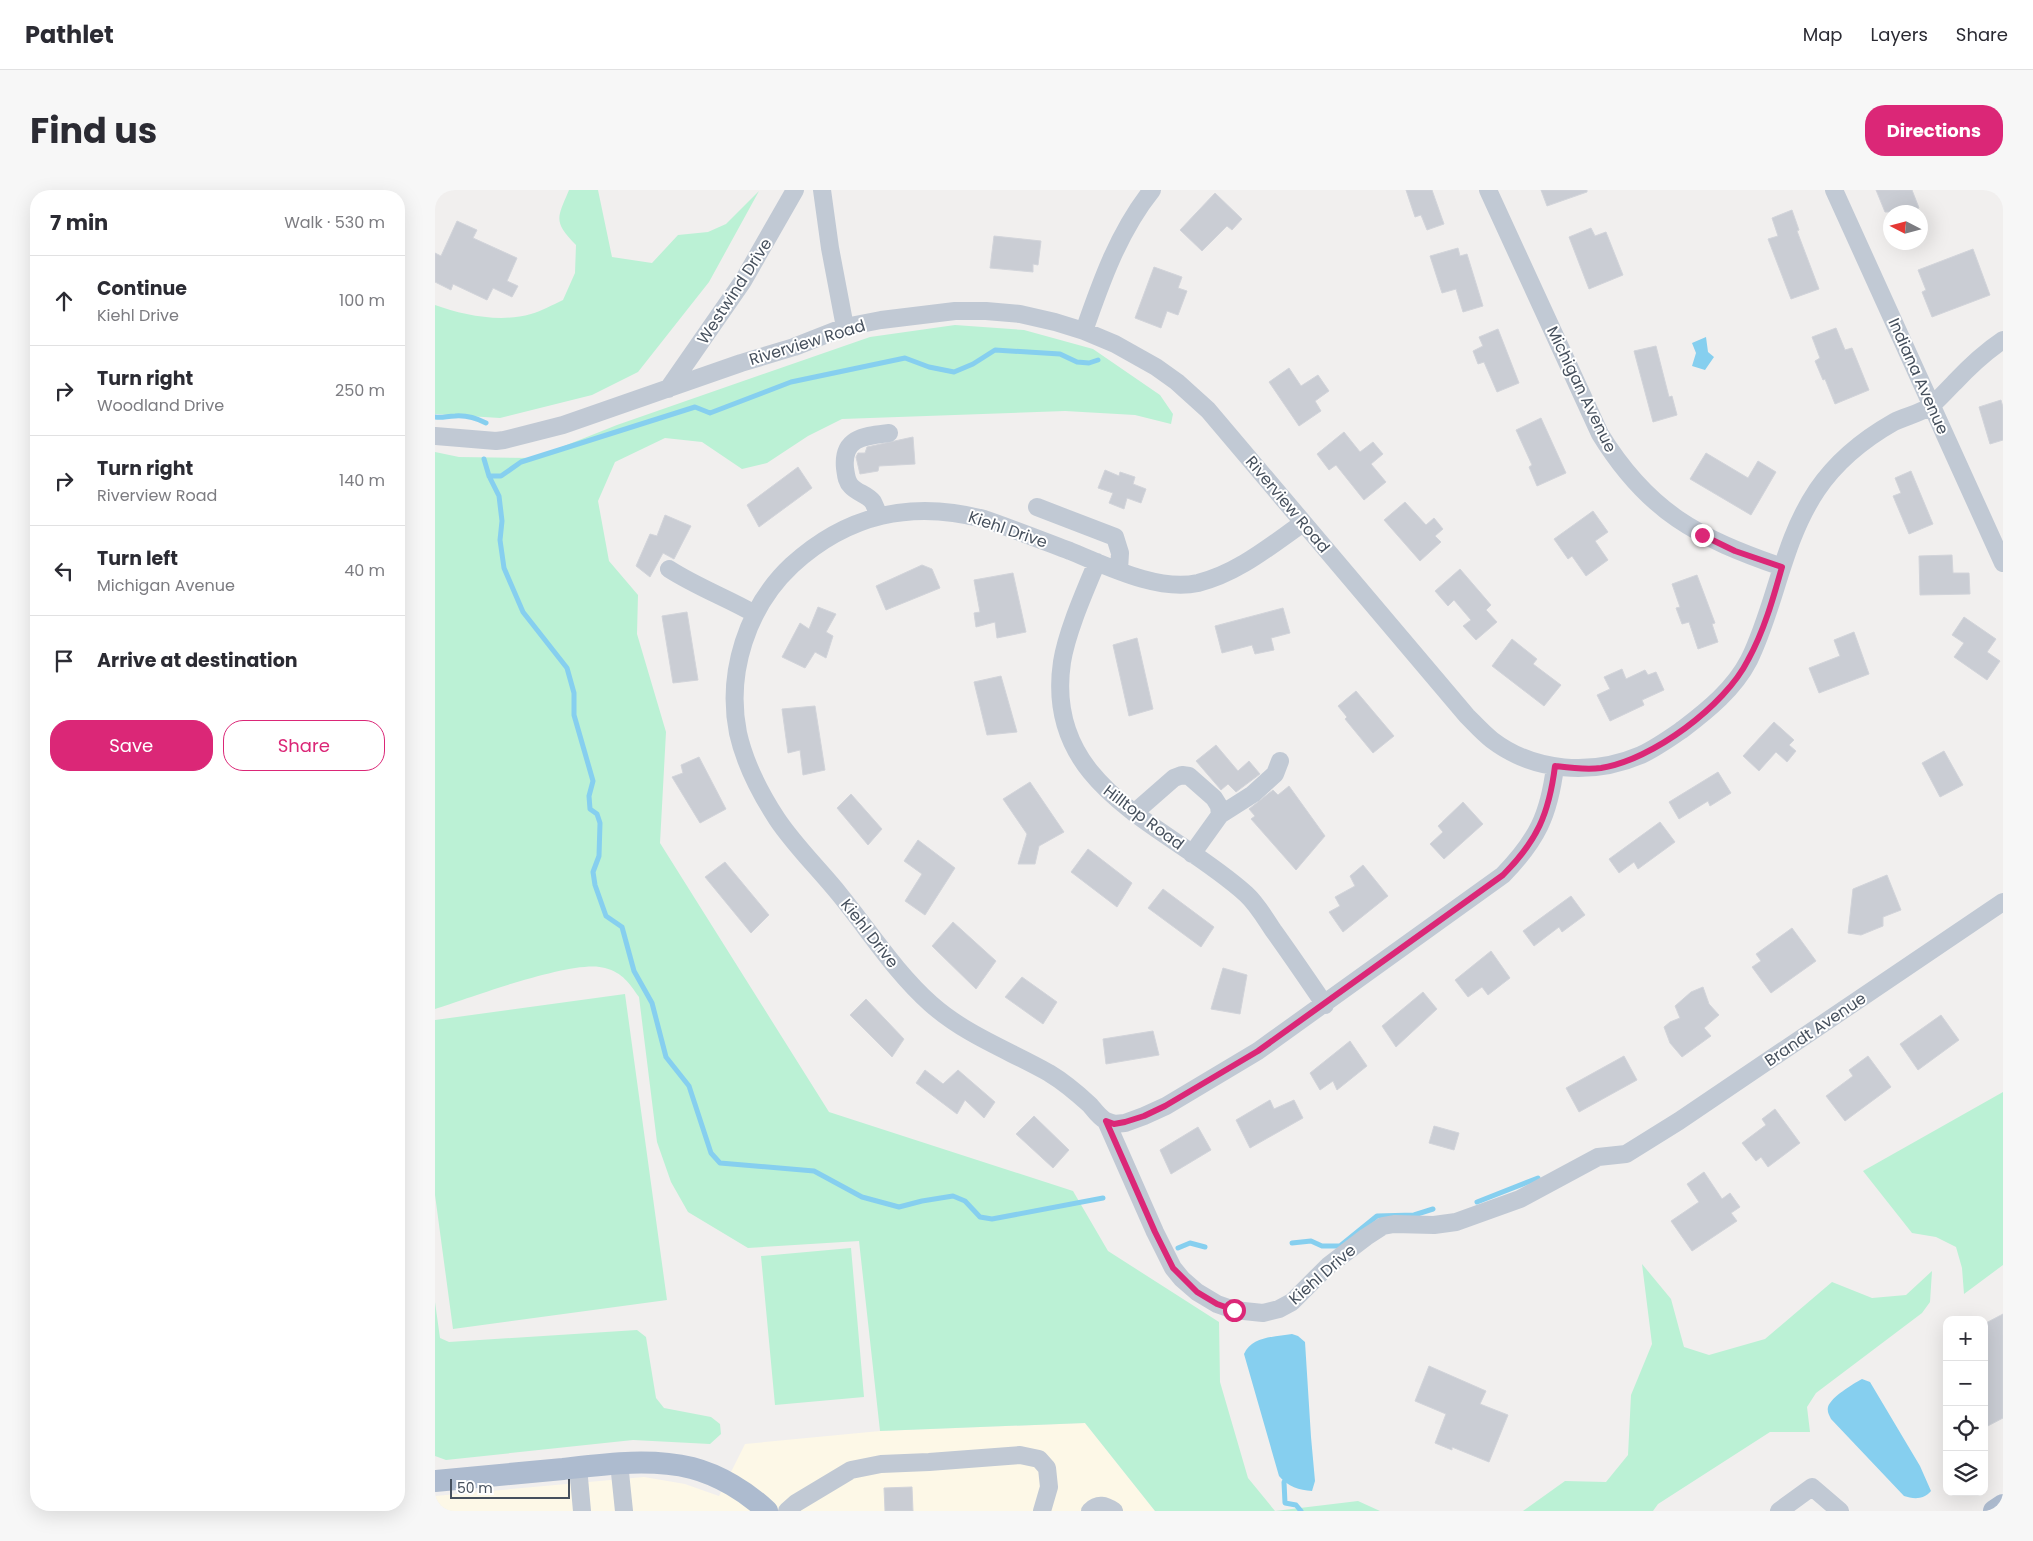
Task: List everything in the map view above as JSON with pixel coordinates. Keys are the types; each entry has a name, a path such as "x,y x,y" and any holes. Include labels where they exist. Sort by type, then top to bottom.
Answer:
{"main road":[{"path":"435,1481 619,1463 668,1464 705,1472 728,1483 767,1511"},
{"path":"1994,1511 2003,1505"}],"street":[{"name":"Westwind Drive","path":"668,389 743,281 795,190"},
{"path":"822,190 830,248 845,327"},
{"path":"1084,331 1101,282 1119,244 1152,190"},
{"name":"Michigan Avenue","path":"1487,190 1600,434 1617,462 1657,504 1702,535 1735,551 1782,567"},
{"name":"Indiana Avenue","path":"1834,190 2003,563"},
{"name":"Riverview Road","path":"435,436 496,441 563,425 741,363 794,347 845,327 926,314 986,311 1020,314 1055,322 1084,331 1115,344 1156,367 1177,382 1208,410 1467,716 1491,739 1524,758 1555,766 1580,769 1602,768 1621,763 1642,754 1703,714 1726,691 1748,662 1769,610 1790,542 1817,489 1853,450 1874,434 1932,405"},
{"path":"1932,405 1970,366 2003,340"},
{"path":"879,516 873,502 850,485 846,478 845,460 847,449 853,443 865,436 889,433"},
{"path":"1037,508 1115,537 1120,553 1119,570"},
{"name":"Kiehl Drive","path":"1303,523 1241,566 1221,576 1197,583 1180,584 1157,582 1119,570 966,514 926,510 879,516 851,525 810,549 786,571 769,592 755,614 741,648 736,672 735,714 739,736 752,775 777,819 894,964 931,1004 971,1034 1048,1073 1071,1088 1106,1121 1173,1268 1197,1292 1217,1304 1234,1310 1263,1313 1279,1309 1292,1302 1328,1266 1365,1236 1383,1226 1394,1224 1434,1225 1456,1222 1520,1198 1598,1157 1626,1154"},
{"name":"Hilltop Road","path":"1097,562 1078,610 1063,660 1061,679 1061,705 1064,720 1083,764 1113,797 1246,894 1325,1005"},
{"path":"669,570 690,582 733,601 755,614"},
{"path":"1192,854 1220,815 1253,794 1275,774 1279,761"},
{"path":"1106,1121 1114,1124 1144,1116 1165,1106 1258,1051 1325,1005 1503,875 1523,854 1548,808 1555,766"},
{"path":"1134,813 1174,778 1182,775 1189,776 1214,798 1219,806 1220,815"},
{"name":"Brandt Avenue","path":"1626,1154 1679,1121 2003,902"},
{"path":"787,1511 851,1470 881,1464 1020,1455 1039,1459 1047,1468 1049,1486 1042,1511"},
{"path":"619,1463 624,1511"},
{"path":"571,1511 581,1502 578,1467"},
{"path":"1779,1511 1812,1487 1840,1511"},
{"path":"1089,1511 1100,1505 1107,1506 1114,1511"}],"shaded area":[{"path":"1085,1423 1155,1511 435,1511 435,1496 644,1477 685,1484 719,1496 745,1444 880,1431"}],"green space":[{"path":"569,190 598,190 612,257 652,263 678,235 708,232 726,224 759,191 709,282 638,372 592,395 500,418 435,414 435,305 470,315 507,318 535,313 563,300 575,273 576,245 564,230 559,219"},
{"path":"955,325 1024,330 1093,349 1160,395 1173,414 1171,424 1135,415 1065,411 842,419 808,436 767,463 742,469 702,442 665,438 615,462 598,501 609,561 638,595 637,634 666,732 660,843 829,1112 1073,1191 1108,1251 1219,1322 1220,1382 1248,1478 1275,1511 1155,1511 1085,1423 880,1431 859,1241 748,1248 688,1212 671,1182 657,1142 639,997 625,979 605,968 591,966 571,969 522,981 435,1009 435,452 459,457 534,458 617,425 870,337"},
{"path":"625,994 667,1300 453,1329 435,1195 435,1020"},
{"path":"2003,1092 2003,1265 1964,1294 1962,1268 1956,1247 1936,1237 1912,1233 1863,1171"},
{"path":"851,1248 864,1397 775,1405 761,1256"},
{"path":"1642,1264 1671,1299 1684,1347 1709,1355 1765,1339 1832,1282 1872,1298 1906,1295 1932,1271 1930,1302 1922,1313 1816,1393 1807,1407 1810,1432 1770,1432 1658,1504 1653,1511 1523,1511 1565,1481 1606,1482 1628,1455 1631,1395 1652,1344"},
{"path":"435,1302 440,1338 449,1342 637,1330 646,1337 656,1398 664,1408 711,1417 720,1424 721,1434 710,1444 633,1440 446,1460 435,1456"},
{"path":"1358,1501 1380,1511 1275,1511"}],"water":[{"path":"1706,337 1708,352 1714,357 1705,370 1692,366 1696,353 1692,343"},
{"path":"1292,1334 1305,1342 1315,1481 1312,1491 1294,1487 1286,1483 1279,1476 1244,1354 1252,1344 1265,1338"},
{"path":"1862,1379 1870,1382 1920,1466 1931,1491 1925,1496 1915,1498 1904,1496 1831,1419 1828,1407 1833,1399"}],"building":[{"path":"1406,190 1432,190 1444,224 1427,230 1421,215 1415,217"},
{"path":"1541,190 1587,190 1587,192 1547,206"},
{"path":"1876,190 1912,190 1918,205 1883,205 1883,207"},
{"path":"1215,193 1242,219 1232,230 1227,226 1202,251 1180,230"},
{"path":"1792,210 1799,230 1797,231 1819,289 1791,299 1768,239 1778,236 1772,218"},
{"path":"457,221 477,230 473,238 517,258 507,281 518,286 512,297 493,288 487,300 453,284 451,290 435,282 435,253 441,256"},
{"path":"1591,228 1595,236 1606,232 1623,275 1589,289 1569,237"},
{"path":"994,236 1041,241 1038,265 1033,264 1033,272 990,268"},
{"path":"1458,248 1460,256 1467,254 1483,306 1463,312 1456,289 1442,293 1430,256"},
{"path":"1973,249 1990,295 1932,317 1922,292 1926,290 1918,270"},
{"path":"1154,267 1182,277 1178,288 1187,291 1178,315 1167,311 1161,328 1135,318"},
{"path":"1836,328 1845,350 1852,348 1869,390 1835,404 1815,361 1820,358 1812,337"},
{"path":"1498,329 1519,383 1497,392 1484,362 1478,364 1473,351 1483,346 1479,337"},
{"path":"1656,346 1669,397 1672,396 1677,415 1653,422 1634,351"},
{"path":"1289,368 1301,386 1318,375 1329,391 1315,401 1321,411 1299,426 1269,382"},
{"path":"2001,400 2003,407 2003,440 1990,444 1979,407"},
{"path":"1541,418 1566,473 1537,486 1529,467 1532,465 1516,430"},
{"path":"1344,432 1360,452 1373,442 1383,454 1371,464 1386,482 1364,500 1336,465 1329,470 1317,454"},
{"path":"913,437 915,464 879,466 878,471 860,474 856,457 858,453 865,453 867,447"},
{"path":"1706,453 1748,478 1758,461 1776,472 1751,515 1690,479"},
{"path":"798,467 812,488 759,527 747,505"},
{"path":"1105,470 1119,476 1120,472 1135,477 1133,484 1146,489 1141,503 1127,498 1124,509 1109,503 1113,493 1098,488"},
{"path":"1911,471 1933,524 1909,534 1893,496 1901,493 1895,478"},
{"path":"1405,502 1426,525 1434,518 1443,529 1435,536 1441,542 1420,561 1384,520"},
{"path":"1593,511 1608,532 1595,541 1608,560 1586,576 1572,556 1568,559 1554,539"},
{"path":"665,515 691,526 674,559 663,553 650,577 636,566 650,534 657,536"},
{"path":"1952,555 1953,573 1969,573 1970,594 1920,595 1919,556"},
{"path":"922,565 932,569 940,588 886,610 876,586"},
{"path":"1460,569 1491,605 1486,610 1497,622 1476,640 1463,626 1471,620 1454,600 1448,606 1435,591"},
{"path":"1013,573 1026,632 997,638 995,622 976,627 974,613 980,612 974,580"},
{"path":"1697,575 1715,623 1712,624 1718,642 1698,649 1689,622 1682,624 1676,608 1680,607 1672,584"},
{"path":"818,607 836,614 826,632 833,636 826,658 815,652 805,668 782,657 800,623 809,629"},
{"path":"1283,608 1290,633 1271,638 1274,650 1255,654 1252,645 1222,653 1215,626"},
{"path":"687,612 698,680 673,683 662,616"},
{"path":"1964,617 1996,639 1987,652 2000,661 1987,680 1954,657 1964,643 1952,635"},
{"path":"1854,632 1869,674 1819,693 1809,668 1840,656 1834,640"},
{"path":"1137,638 1153,709 1129,716 1113,645"},
{"path":"1512,639 1537,659 1533,664 1561,685 1544,706 1492,666"},
{"path":"1622,669 1626,679 1645,670 1648,675 1656,672 1664,690 1642,700 1644,705 1610,721 1597,695 1610,689 1604,677"},
{"path":"1001,676 1017,732 987,735 974,682"},
{"path":"1356,691 1394,736 1373,753 1345,719 1347,717 1338,706"},
{"path":"815,706 825,770 803,775 800,750 788,753 782,709"},
{"path":"1774,722 1794,740 1789,745 1796,751 1787,762 1776,752 1759,771 1743,756"},
{"path":"1216,745 1238,771 1249,761 1260,774 1236,792 1228,784 1221,790 1196,761"},
{"path":"1944,751 1963,785 1940,797 1922,763"},
{"path":"699,757 726,809 700,823 672,777 683,773 681,765"},
{"path":"1718,772 1731,793 1710,806 1708,801 1679,819 1669,802"},
{"path":"1030,782 1064,832 1039,846 1035,864 1018,864 1027,834 1003,799"},
{"path":"1289,786 1325,836 1296,870 1251,819 1255,816 1249,809 1273,790 1278,795"},
{"path":"851,794 882,829 868,845 837,808"},
{"path":"1463,802 1483,824 1444,859 1430,844 1443,832 1438,826"},
{"path":"1660,822 1675,842 1638,869 1634,862 1619,873 1609,859"},
{"path":"918,840 955,868 925,915 905,901 922,874 904,861"},
{"path":"1088,849 1132,883 1117,907 1071,872"},
{"path":"725,862 769,915 751,933 705,877"},
{"path":"1363,865 1388,896 1343,932 1329,912 1340,906 1335,897 1355,886 1350,876"},
{"path":"1887,875 1901,910 1883,917 1883,926 1861,935 1848,933 1853,889"},
{"path":"1163,889 1214,927 1201,947 1148,908"},
{"path":"1571,896 1585,915 1562,932 1559,927 1534,946 1523,931"},
{"path":"953,922 996,961 976,989 932,946"},
{"path":"1792,928 1816,961 1771,993 1752,967 1761,961 1756,954"},
{"path":"1491,951 1510,978 1488,995 1482,987 1468,997 1455,980"},
{"path":"1223,968 1247,975 1240,1014 1211,1009"},
{"path":"1022,977 1057,1002 1043,1024 1005,997"},
{"path":"1703,987 1709,1004 1719,1015 1704,1028 1711,1036 1682,1057 1670,1043 1664,1027 1680,1018 1675,1006 1691,992"},
{"path":"1423,992 1437,1009 1396,1047 1382,1026"},
{"path":"866,999 904,1039 892,1057 850,1015"},
{"path":"1941,1015 1959,1040 1918,1070 1900,1044"},
{"path":"1153,1031 1159,1055 1106,1064 1103,1039"},
{"path":"1350,1041 1367,1066 1337,1090 1333,1081 1320,1090 1310,1073"},
{"path":"1624,1056 1637,1080 1579,1112 1566,1088"},
{"path":"1868,1056 1891,1087 1845,1121 1826,1096 1853,1076 1849,1070"},
{"path":"925,1070 943,1084 958,1070 995,1102 984,1118 965,1100 957,1114 916,1083"},
{"path":"1270,1100 1274,1109 1294,1100 1303,1118 1250,1148 1236,1120"},
{"path":"1775,1109 1800,1143 1768,1167 1761,1157 1756,1161 1742,1143 1766,1125 1762,1119"},
{"path":"1034,1116 1069,1150 1053,1168 1016,1134"},
{"path":"1434,1126 1459,1133 1454,1150 1429,1143"},
{"path":"1198,1127 1211,1150 1171,1174 1160,1150"},
{"path":"1704,1172 1722,1199 1730,1193 1740,1207 1731,1213 1737,1221 1692,1251 1671,1221 1699,1202 1687,1184"},
{"path":"2003,1314 2003,1418 1988,1426 1988,1361 1988,1322"},
{"path":"1429,1366 1486,1391 1480,1404 1508,1415 1489,1462 1452,1447 1452,1450 1435,1443 1446,1414 1415,1401"},
{"path":"912,1487 913,1511 885,1511 884,1488"}],"waterway":[{"path":"489,476 501,476 521,462 695,407 710,413 791,382 905,358 929,367 954,372 973,364 995,350 1060,354 1077,362 1089,363 1098,360"},
{"path":"435,417 463,416 475,418 486,423"},
{"path":"484,459 489,476 499,496 502,521 500,540 504,568 523,612 567,668 574,693 574,715 593,781 589,796 590,809 597,814 600,823 599,856 593,872 595,885 606,916 622,927 634,971 652,1003 666,1057 689,1086 711,1153 720,1163 814,1171 862,1197 899,1207 953,1196 965,1201 980,1217 992,1219 1103,1198"},
{"path":"1477,1202 1538,1178"},
{"path":"1292,1243 1311,1241 1322,1246 1340,1246 1377,1216 1414,1215 1433,1209"},
{"path":"1178,1248 1190,1243 1205,1247"},
{"path":"1284,1482 1285,1503 1296,1505 1301,1511"}],"route":[{"path":"1234,1310 1217,1304 1197,1292 1173,1268 1106,1121 1114,1124 1144,1116 1227,1071 1325,1005 1503,875 1523,854 1541,823 1551,796 1555,766 1580,769 1602,768 1621,763 1642,754 1668,739 1703,714 1720,699 1748,662 1772,602 1782,567 1735,551 1702,535"}]}
